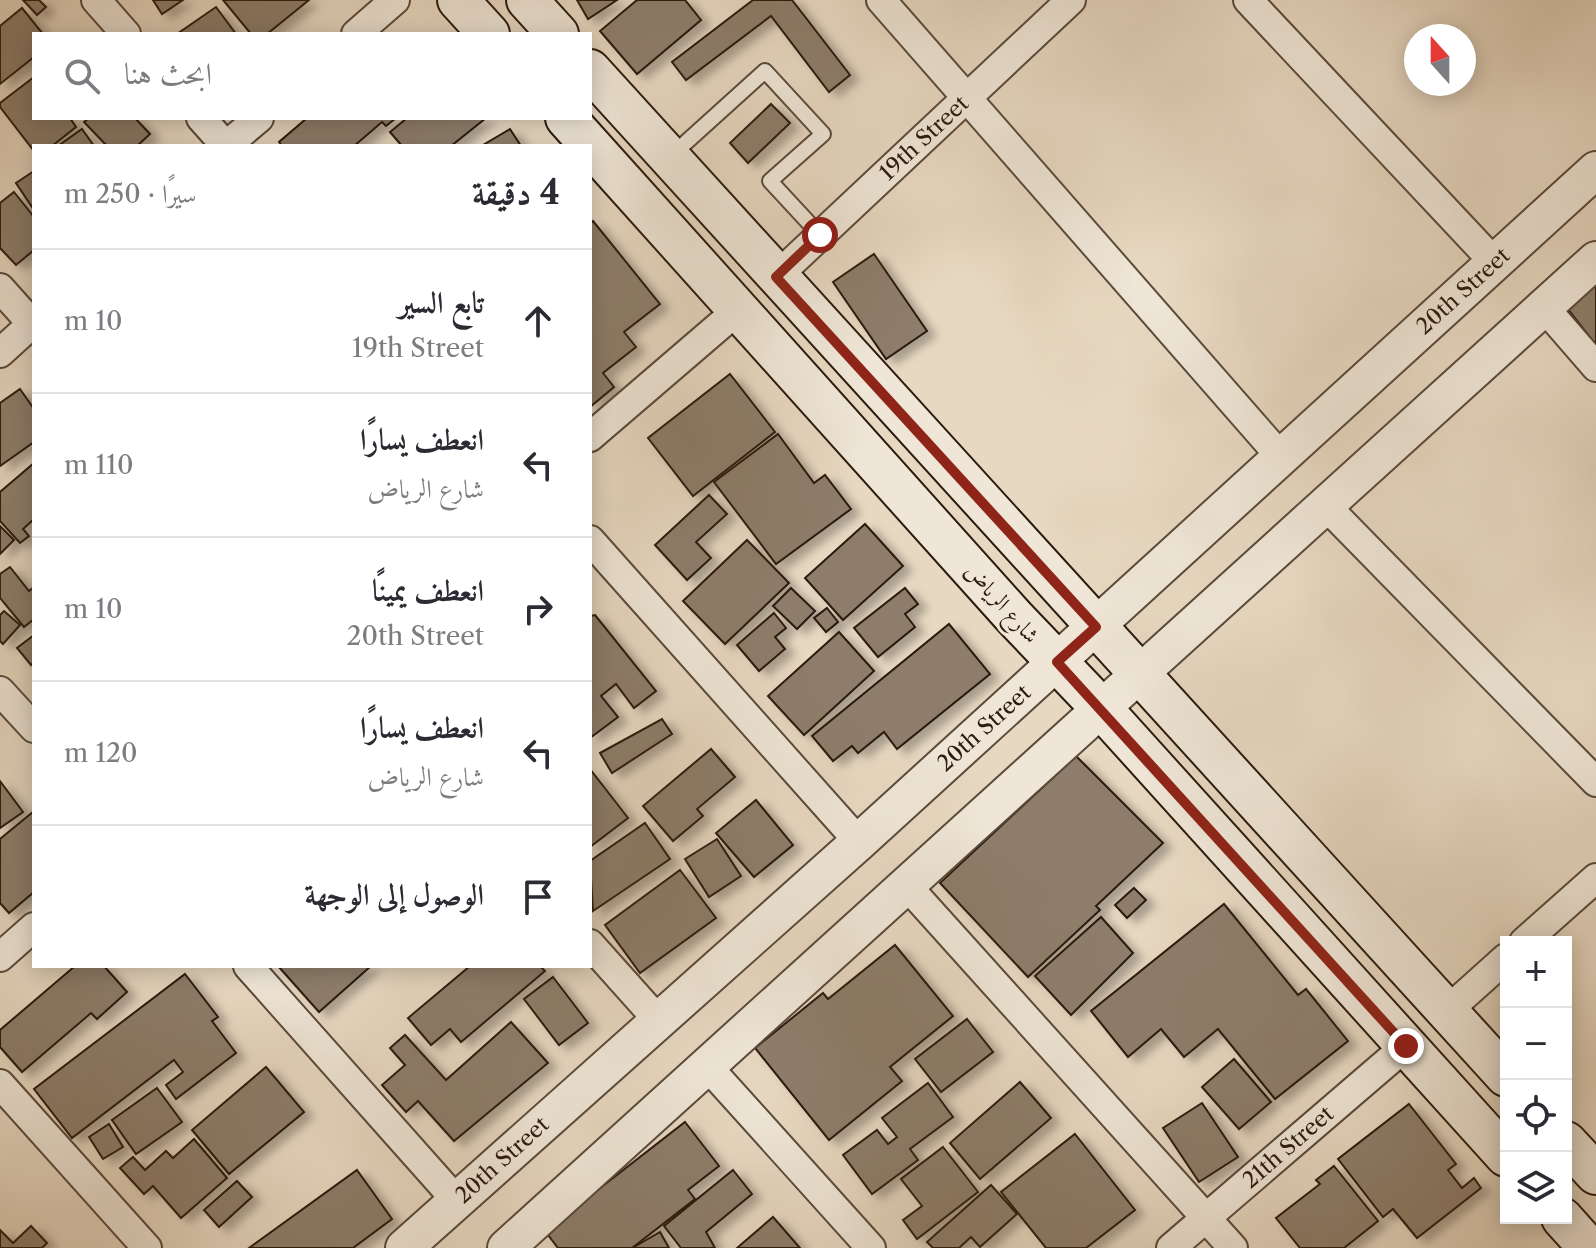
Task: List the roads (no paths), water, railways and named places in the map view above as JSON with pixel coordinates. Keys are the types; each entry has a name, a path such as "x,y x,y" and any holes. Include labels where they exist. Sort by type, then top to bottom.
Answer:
{"main road":[{"path":"458,0 487,32"},
{"path":"527,0 556,32"},
{"path":"592,72 1500,1069"},
{"name":"شارع الرياض","path":"568,120 590,144"},
{"name":"شارع الرياض","path":"592,147 1502,1152"},
{"path":"1572,1148 1596,1174"},
{"path":"1567,1224 1589,1248"}],"street":[{"path":"96,0 124,32"},
{"path":"358,32 395,0"},
{"path":"881,0 1281,457"},
{"name":"19th Street","path":"776,277 1071,0"},
{"path":"1248,0 1495,263"},
{"path":"203,120 224,144"},
{"path":"228,144 257,120"},
{"name":"20th Street","path":"404,1248 657,1019 859,842 1596,170"},
{"path":"507,1248 1596,260"},
{"path":"0,288 32,323"},
{"path":"1544,307 1596,367"},
{"path":"592,435 739,309"},
{"path":"0,353 32,325"},
{"path":"1325,505 1596,782"},
{"path":"592,542 859,842"},
{"path":"0,691 32,726"},
{"path":"1531,936 1596,878"},
{"path":"908,887 1233,1248"},
{"path":"0,957 32,929"},
{"path":"592,946 657,1019"},
{"path":"1447,1011 1500,963"},
{"path":"250,968 456,1200"},
{"name":"21th Street","path":"1171,1248 1406,1046"},
{"path":"708,1067 871,1248"},
{"path":"0,1084 147,1248"}],"lane":[{"path":"669,158 765,71 823,134 770,181 820,235"}]}
